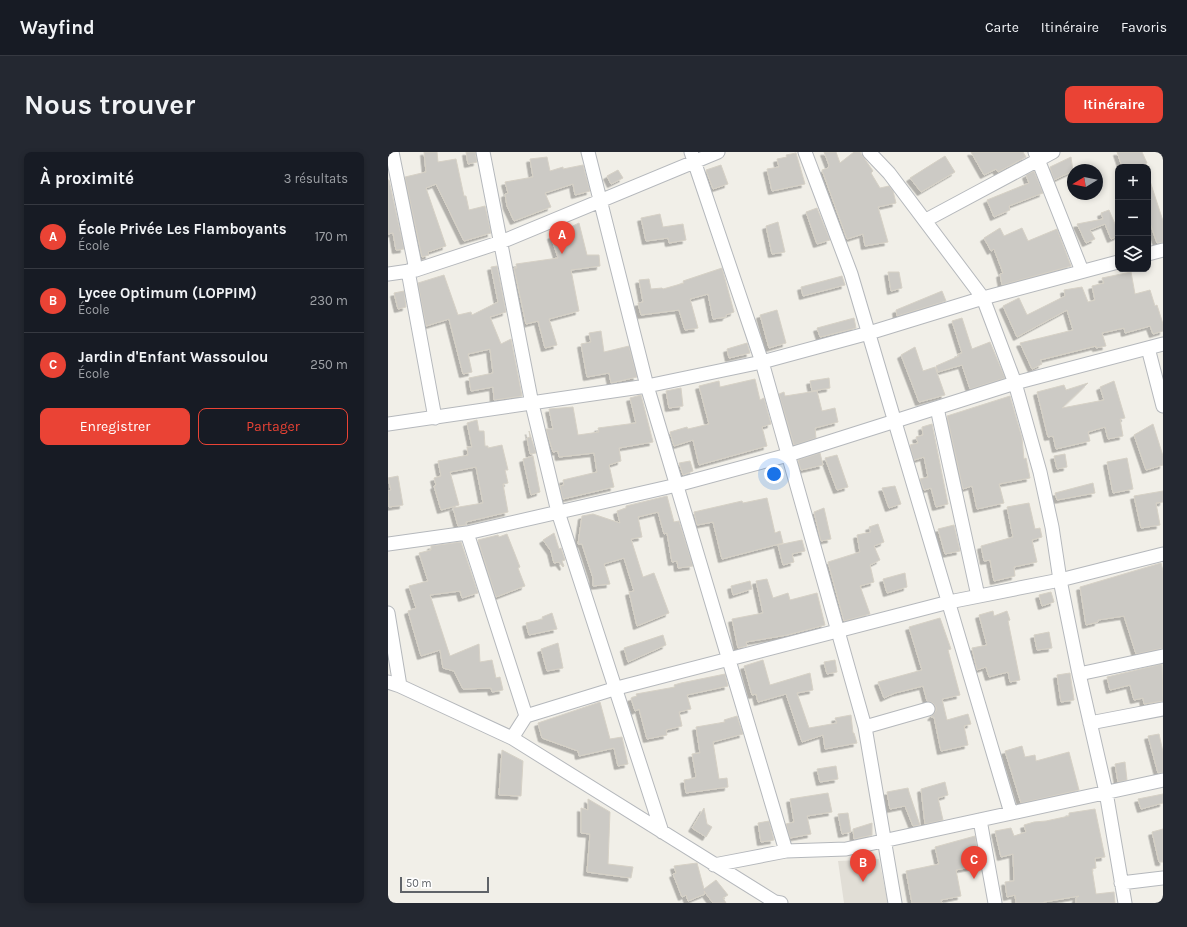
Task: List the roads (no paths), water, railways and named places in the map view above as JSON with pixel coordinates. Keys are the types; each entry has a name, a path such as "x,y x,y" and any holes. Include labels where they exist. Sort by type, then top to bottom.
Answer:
{"street":[{"path":"392,152 391,167 412,270 435,418"},
{"path":"483,152 532,404 558,512 617,688 662,832"},
{"path":"588,152 647,386 786,851"},
{"path":"388,274 412,270 501,242 600,201 693,157 718,152"},
{"path":"805,152 851,274 1011,813"},
{"path":"869,152 889,173 926,220 983,298 1016,383 1040,472 1052,527 1060,580 1079,674 1106,792 1125,903"},
{"path":"926,220 1036,156 1053,152"},
{"path":"1036,156 1082,272"},
{"path":"693,157 762,362 865,727 895,903"},
{"path":"1151,253 1163,250"},
{"path":"388,424 647,386 762,362 869,333 983,298 1115,263"},
{"path":"388,544 467,533 677,485 788,455 1016,383 1163,344"},
{"path":"1148,348 1163,406"},
{"path":"937,408 978,596"},
{"path":"467,533 526,716"},
{"path":"512,738 526,716 617,688 728,658 838,632 949,602 1060,580 1163,554"},
{"path":"388,613 394,684 512,738 777,903"},
{"path":"1079,674 1163,656"},
{"path":"865,727 928,709"},
{"path":"1090,723 1163,709"},
{"path":"714,865 786,851 846,849 1163,780"},
{"path":"980,820 995,903"},
{"path":"1122,883 1163,878"}],"place":[{"name":"École Privée Les Flamboyants","path":"562,254"},
{"name":"Jardin d'Enfant Wassoulou","path":"974,879"},
{"name":"Lycee Optimum (LOPPIM)","path":"863,882"}]}
